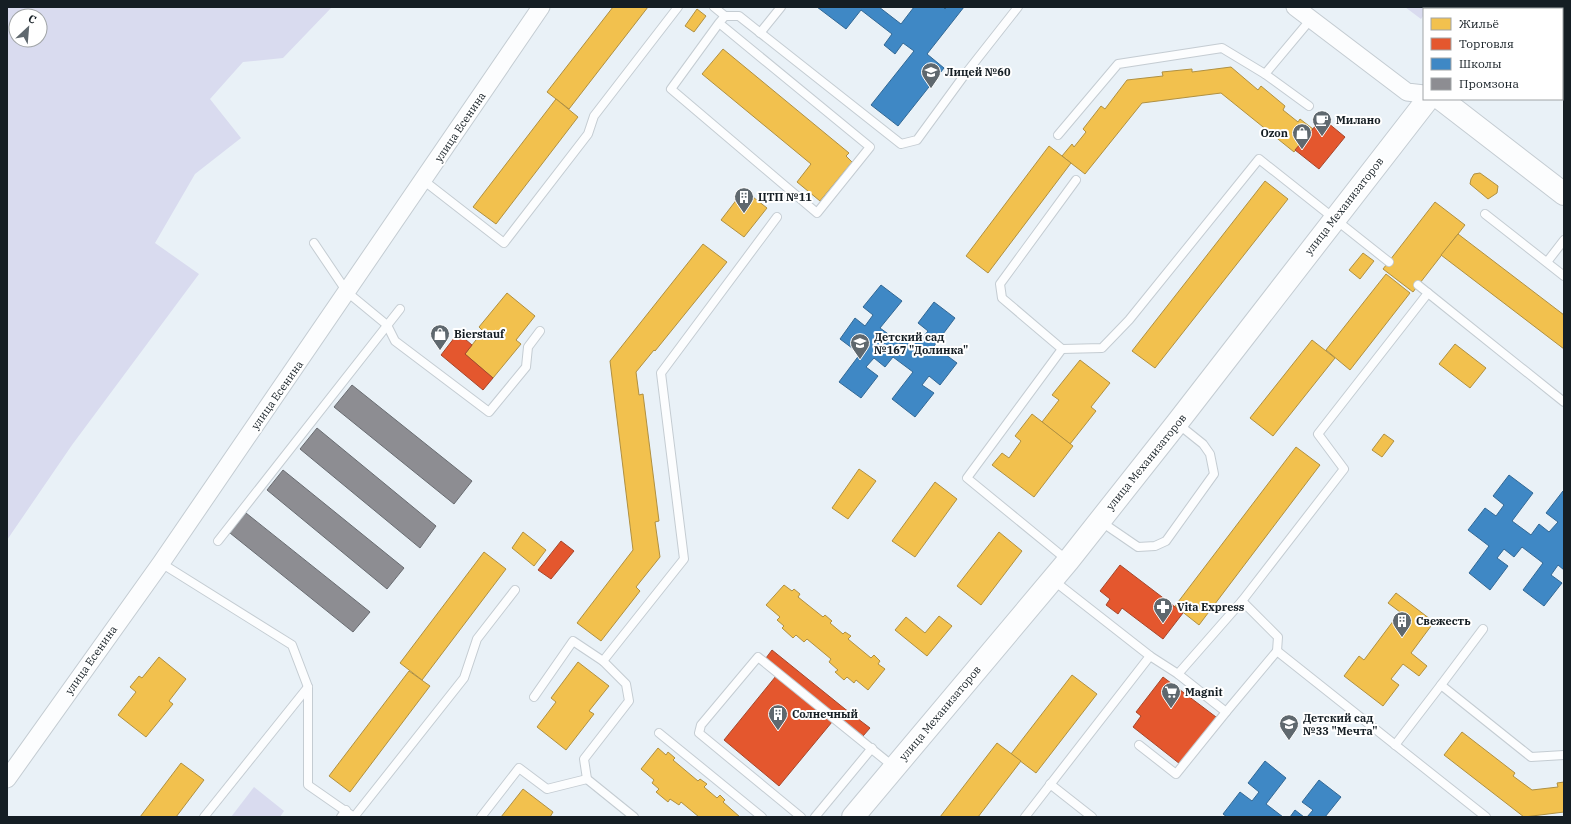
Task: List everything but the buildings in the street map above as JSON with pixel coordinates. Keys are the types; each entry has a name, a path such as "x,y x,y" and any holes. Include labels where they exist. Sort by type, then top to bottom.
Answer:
{"main road":[{"name":"улица Механизаторов","path":"852,817 1068,561 1177,424 1427,100"},
{"path":"1442,100 1564,194"}],"street":[{"name":"улица Есенина","path":"7,779 161,563 541,7"},
{"path":"1295,7 1407,92 1423,94"}],"lane":[{"path":"424,180 504,243 588,134 594,116 678,7"},
{"path":"714,7 725,16 739,16 901,144 917,140 963,77 1018,7"},
{"path":"760,33 781,7"},
{"path":"719,23 870,147 818,213 670,89 719,23 725,16"},
{"path":"1265,74 1311,19"},
{"path":"1058,135 1118,64 1222,48 1265,74 1309,106"},
{"path":"1076,180 1000,284 1002,298 1062,349 1102,348 1129,320 1259,159 1389,262"},
{"path":"1485,214 1564,276"},
{"path":"603,661 684,559 661,373 777,217"},
{"path":"1547,262 1564,240"},
{"path":"314,243 347,292 387,325 395,341 489,412 526,368 528,347 540,331"},
{"path":"1418,285 1564,402"},
{"path":"1178,674 1242,601 1344,469 1318,434 1428,293"},
{"path":"218,541 400,309"},
{"path":"1062,349 967,478 1068,561"},
{"path":"1100,521 1138,547 1155,546 1166,541 1214,474 1210,454 1203,444 1177,424"},
{"path":"161,563 292,645 308,687 308,785 343,814 354,816 464,678 477,639 515,590"},
{"path":"1052,579 1150,656 1178,674 1226,712"},
{"path":"1139,745 1176,774 1277,651 1278,637 1242,601"},
{"path":"1395,745 1483,629"},
{"path":"534,697 573,641 603,661 626,684 629,701 584,759 587,779 634,817"},
{"path":"1277,651 1486,817"},
{"path":"1025,817 1150,656"},
{"path":"801,817 699,733 702,725 758,657 894,767"},
{"path":"1441,685 1531,757 1564,756"},
{"path":"204,817 308,687"},
{"path":"659,733 762,817"},
{"path":"815,817 872,748"},
{"path":"481,817 519,768 547,789 587,779"},
{"path":"1050,784 1092,817"}],"shaded area":[{"path":"7,7 332,7 283,58 243,62 210,99 241,138 195,174 155,243 199,274 72,445 7,540"},
{"path":"1405,7 1430,7 1423,8 1423,16 1421,19"},
{"path":"254,787 284,811 280,817 231,817"}],"place":[{"name":"Лицей №60","path":"931,89"},
{"name":"Милано","path":"1322,137"},
{"name":"Ozon","path":"1302,150"},
{"name":"ЦТП №11","path":"744,214"},
{"name":"Bierstauf","path":"440,351"},
{"name":"Детский сад №167 \"Долинка\"","path":"860,360"},
{"name":"Vita Express","path":"1163,624"},
{"name":"Свежесть","path":"1402,638"},
{"name":"Magnit","path":"1171,709"},
{"name":"Солнечный","path":"778,731"},
{"name":"Детский сад №33 \"Мечта\"","path":"1289,741"}]}
